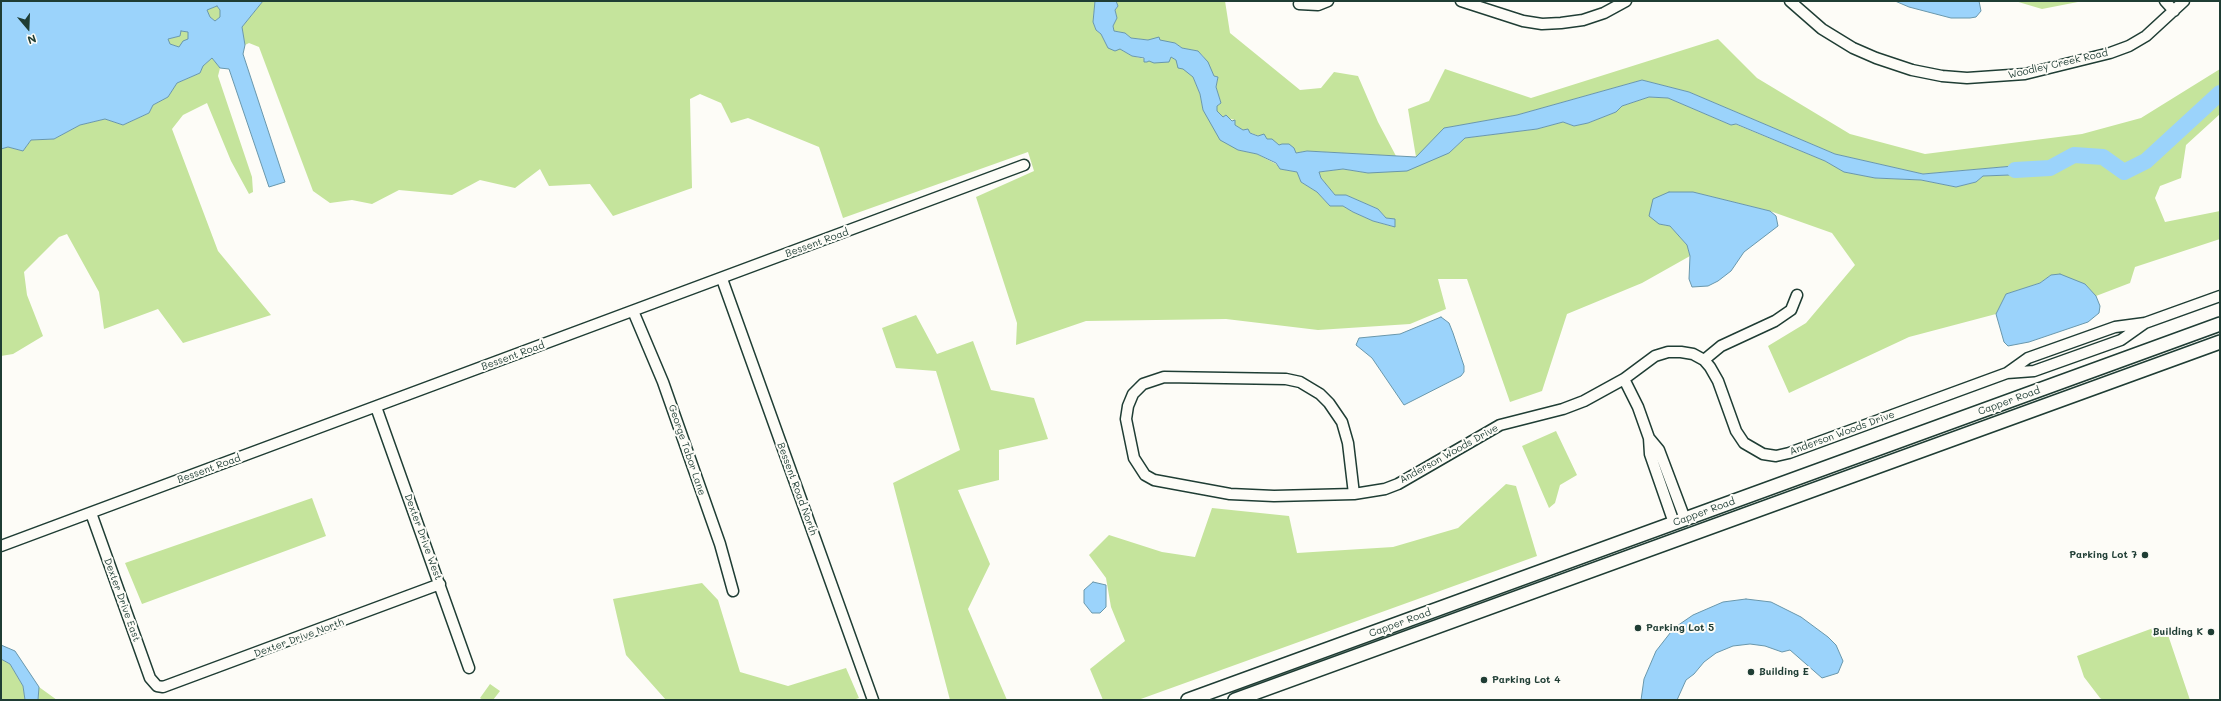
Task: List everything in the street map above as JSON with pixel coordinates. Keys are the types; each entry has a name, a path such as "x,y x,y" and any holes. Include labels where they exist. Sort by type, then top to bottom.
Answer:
{"street":[{"path":"1299,4 1318,5 1328,1"},
{"path":"1461,1 1523,21 1542,24 1561,24 1582,20 1604,13 1626,1"},
{"name":"Woodley Creek Road","path":"1790,1 1822,29 1853,48 1876,58 1912,70 1942,76 1967,78 2024,74 2110,53 2129,46 2146,36 2184,1"},
{"path":"2165,1 2174,11"},
{"name":"Bessent Road","path":"1,546 722,279 1024,165"},
{"name":"Bessent Road North","path":"722,279 873,700"},
{"path":"1704,360 1721,346 1775,321 1791,310 1797,295"},
{"name":"Anderson Woods Drive","path":"1354,494 1348,443 1342,422 1329,403 1320,394 1300,382 1286,379 1164,377 1143,384 1133,394 1128,406 1126,419 1134,458 1145,475 1154,480 1230,494 1298,496 1354,494 1385,489 1398,484 1500,426 1563,409 1602,392 1624,379 1655,356 1668,352 1693,354 1704,360 1718,381 1736,431 1744,443 1763,454 1776,456 1796,451 2007,373 2028,358 2115,327 2145,323 2220,296"},
{"name":"George Tabor Lane","path":"633,311 663,382 720,544 733,591"},
{"name":"Anderson Woods Drive","path":"2007,373 2034,371 2121,340 2145,323"},
{"name":"Capper Road","path":"1188,700 2220,324"},
{"name":"Capper Road","path":"1235,700 2220,342"},
{"path":"1624,379 1638,407 1649,438 1650,454 1661,488 1679,521"},
{"name":"Dexter Drive West","path":"376,407 470,668"},
{"path":"1649,438 1659,450 1672,484 1679,521"},
{"path":"1661,488 1672,484"},
{"name":"Dexter Drive East","path":"91,513 150,678 157,686"},
{"name":"Dexter Drive North","path":"157,686 169,686 440,584"}],"green space":[{"path":"263,1 1095,1 1093,22 1096,30 1101,34 1108,48 1120,49 1132,56 1149,60 1169,62 1171,57 1176,60 1193,77 1200,94 1203,110 1238,150 1257,154 1276,164 1280,169 1297,172 1301,182 1317,192 1330,206 1343,206 1373,221 1394,227 1378,209 1346,195 1335,195 1321,178 1319,172 1343,169 1368,173 1449,153 1465,138 1537,129 1563,122 1574,126 1588,123 1616,112 1622,106 1649,97 1668,98 1731,125 1735,124 1825,161 1845,172 1875,178 1921,180 1956,187 1976,182 1983,176 2037,174 2036,164 1923,174 1835,154 1689,92 1642,80 1517,115 1445,128 1416,157 1408,109 1429,101 1445,69 1531,98 1718,39 1757,78 1850,134 1925,154 2082,134 2141,118 2220,69 2220,114 2186,145 2181,178 2160,186 2155,198 2165,222 2220,211 2220,239 2135,267 2130,283 2096,296 2085,284 2051,275 2040,283 2006,294 1996,314 1909,337 1789,393 1768,346 1806,323 1855,265 1832,233 1770,211 1693,192 1669,192 1659,224 1670,226 1687,245 1690,256 1642,283 1567,314 1542,391 1510,402 1467,279 1438,279 1446,309 1410,324 1318,330 1226,319 1086,321 1016,345 1017,323 976,197 1034,171 1028,152 843,218 819,147 748,118 731,123 721,103 700,94 690,99 692,188 613,216 590,184 549,186 540,169 515,188 480,180 452,195 399,190 372,204 352,200 330,203 313,191 259,47 249,43 245,45 242,27"},
{"path":"1116,1 1225,1 1230,33 1300,90 1321,88 1334,72 1358,76 1378,122 1396,156 1307,151 1296,153 1267,139 1243,130 1235,125 1235,120 1223,117 1217,111 1217,106 1221,103 1216,87 1218,77 1214,76 1203,56 1198,51 1182,48 1175,43 1131,38 1125,33 1114,31 1113,26 1117,18 1115,10 1118,6"},
{"path":"2015,1 2083,1 2042,9"},
{"path":"217,6 220,10 220,17 215,21 210,17 207,10"},
{"path":"181,31 188,32 188,39 179,47 170,44 168,39 180,36"},
{"path":"212,58 220,68 218,76 252,177 253,192 249,194 231,161 207,103 183,115 172,129 218,251 271,315 183,343 158,309 104,329 99,292 67,234 59,237 24,272 27,295 43,336 13,354 1,356 1,149 8,147 23,151 31,140 54,139 80,125 105,119 123,125 149,113 153,105 168,97 177,83 200,73 203,66"},
{"path":"916,315 937,354 973,341 991,390 1034,398 1048,439 999,450 999,480 958,490 990,564 968,609 1007,700 950,700 893,483 960,450 936,371 896,368 882,328"},
{"path":"1556,431 1577,475 1560,485 1555,503 1549,508 1522,446"},
{"path":"1506,484 1516,486 1537,556 1138,700 1103,700 1090,669 1125,641 1111,607 1106,578 1089,555 1109,535 1162,552 1195,557 1212,508 1289,516 1297,553 1393,547 1458,528"},
{"path":"312,498 326,536 142,604 125,563"},
{"path":"702,583 718,600 740,672 788,686 846,668 859,698 853,700 666,700 626,655 613,599"},
{"path":"2156,627 2167,632 2190,700 2103,700 2100,698 2084,677 2077,656"},
{"path":"1,659 10,664 23,686 25,700 1,700"},
{"path":"490,684 500,691 493,700 483,700 480,698"},
{"path":"39,687 57,700 38,700"}],"water":[{"path":"1,1 263,1 242,27 245,45 243,54 285,182 269,187 229,69 220,68 212,58 203,66 200,73 177,83 168,97 153,105 149,113 123,125 105,119 80,125 54,139 31,140 23,151 8,147 1,149","holes":["217,6 220,10 220,17 215,21 210,17 207,10","181,31 188,32 188,39 183,41 179,47 170,44 168,39 180,36"]},
{"path":"1095,1 1116,1 1118,6 1115,10 1117,18 1113,26 1114,31 1125,33 1131,38 1148,40 1159,37 1160,40 1175,43 1182,48 1198,51 1208,62 1214,76 1218,77 1216,87 1221,103 1217,106 1217,111 1223,117 1226,115 1232,121 1235,120 1235,125 1243,130 1248,129 1250,133 1258,136 1264,134 1267,139 1272,139 1279,145 1289,144 1294,148 1296,153 1307,151 1416,157 1444,128 1517,115 1642,80 1689,92 1835,154 1923,174 2036,164 2037,174 1983,176 1976,182 1956,187 1921,180 1875,178 1844,172 1825,161 1736,124 1731,125 1668,98 1649,97 1622,106 1616,112 1588,123 1574,126 1563,122 1537,129 1465,138 1449,153 1407,171 1368,173 1343,169 1319,172 1321,178 1335,195 1346,195 1378,209 1386,218 1395,219 1395,227 1373,221 1343,206 1330,206 1317,192 1301,182 1297,172 1280,169 1276,163 1257,154 1238,150 1220,140 1203,110 1200,94 1193,77 1183,69 1178,68 1176,60 1171,57 1169,62 1144,62 1144,58 1132,56 1120,49 1115,51 1108,48 1101,34 1096,30 1093,22"},
{"path":"1895,1 1979,1 1981,11 1976,17 1951,18 1909,7"},
{"path":"1669,192 1693,192 1770,211 1776,216 1778,226 1744,252 1731,271 1718,281 1708,286 1692,287 1689,279 1690,256 1687,245 1670,226 1659,224 1649,216 1653,199"},
{"path":"2060,274 2085,284 2096,296 2100,306 2099,313 2088,322 2029,342 2008,346 2004,342 1996,314 2006,294 2040,283 2051,275"},
{"path":"1441,317 1449,323 1464,366 1464,372 1461,376 1404,405 1372,358 1356,345 1359,338 1400,334"},
{"path":"1093,582 1106,585 1106,607 1100,613 1092,613 1084,603 1084,590"},
{"path":"1746,599 1771,602 1801,617 1828,637 1836,645 1843,661 1838,673 1822,678 1790,650 1782,652 1765,646 1750,644 1733,646 1716,653 1704,662 1694,674 1686,680 1677,700 1641,700 1644,679 1656,651 1674,628 1693,615 1723,602"},
{"path":"1,645 15,651 39,687 38,700 25,700 23,686 10,664 1,659"}],"waterway":[{"path":"2015,170 2050,168 2074,155 2103,157 2124,172 2146,161 2220,93"}],"place":[{"name":"Parking Lot 7","path":"2145,555"},
{"name":"Parking Lot 5","path":"1638,628"},
{"name":"Building K","path":"2211,632"},
{"name":"Building E","path":"1751,672"},
{"name":"Parking Lot 4","path":"1484,680"}]}
